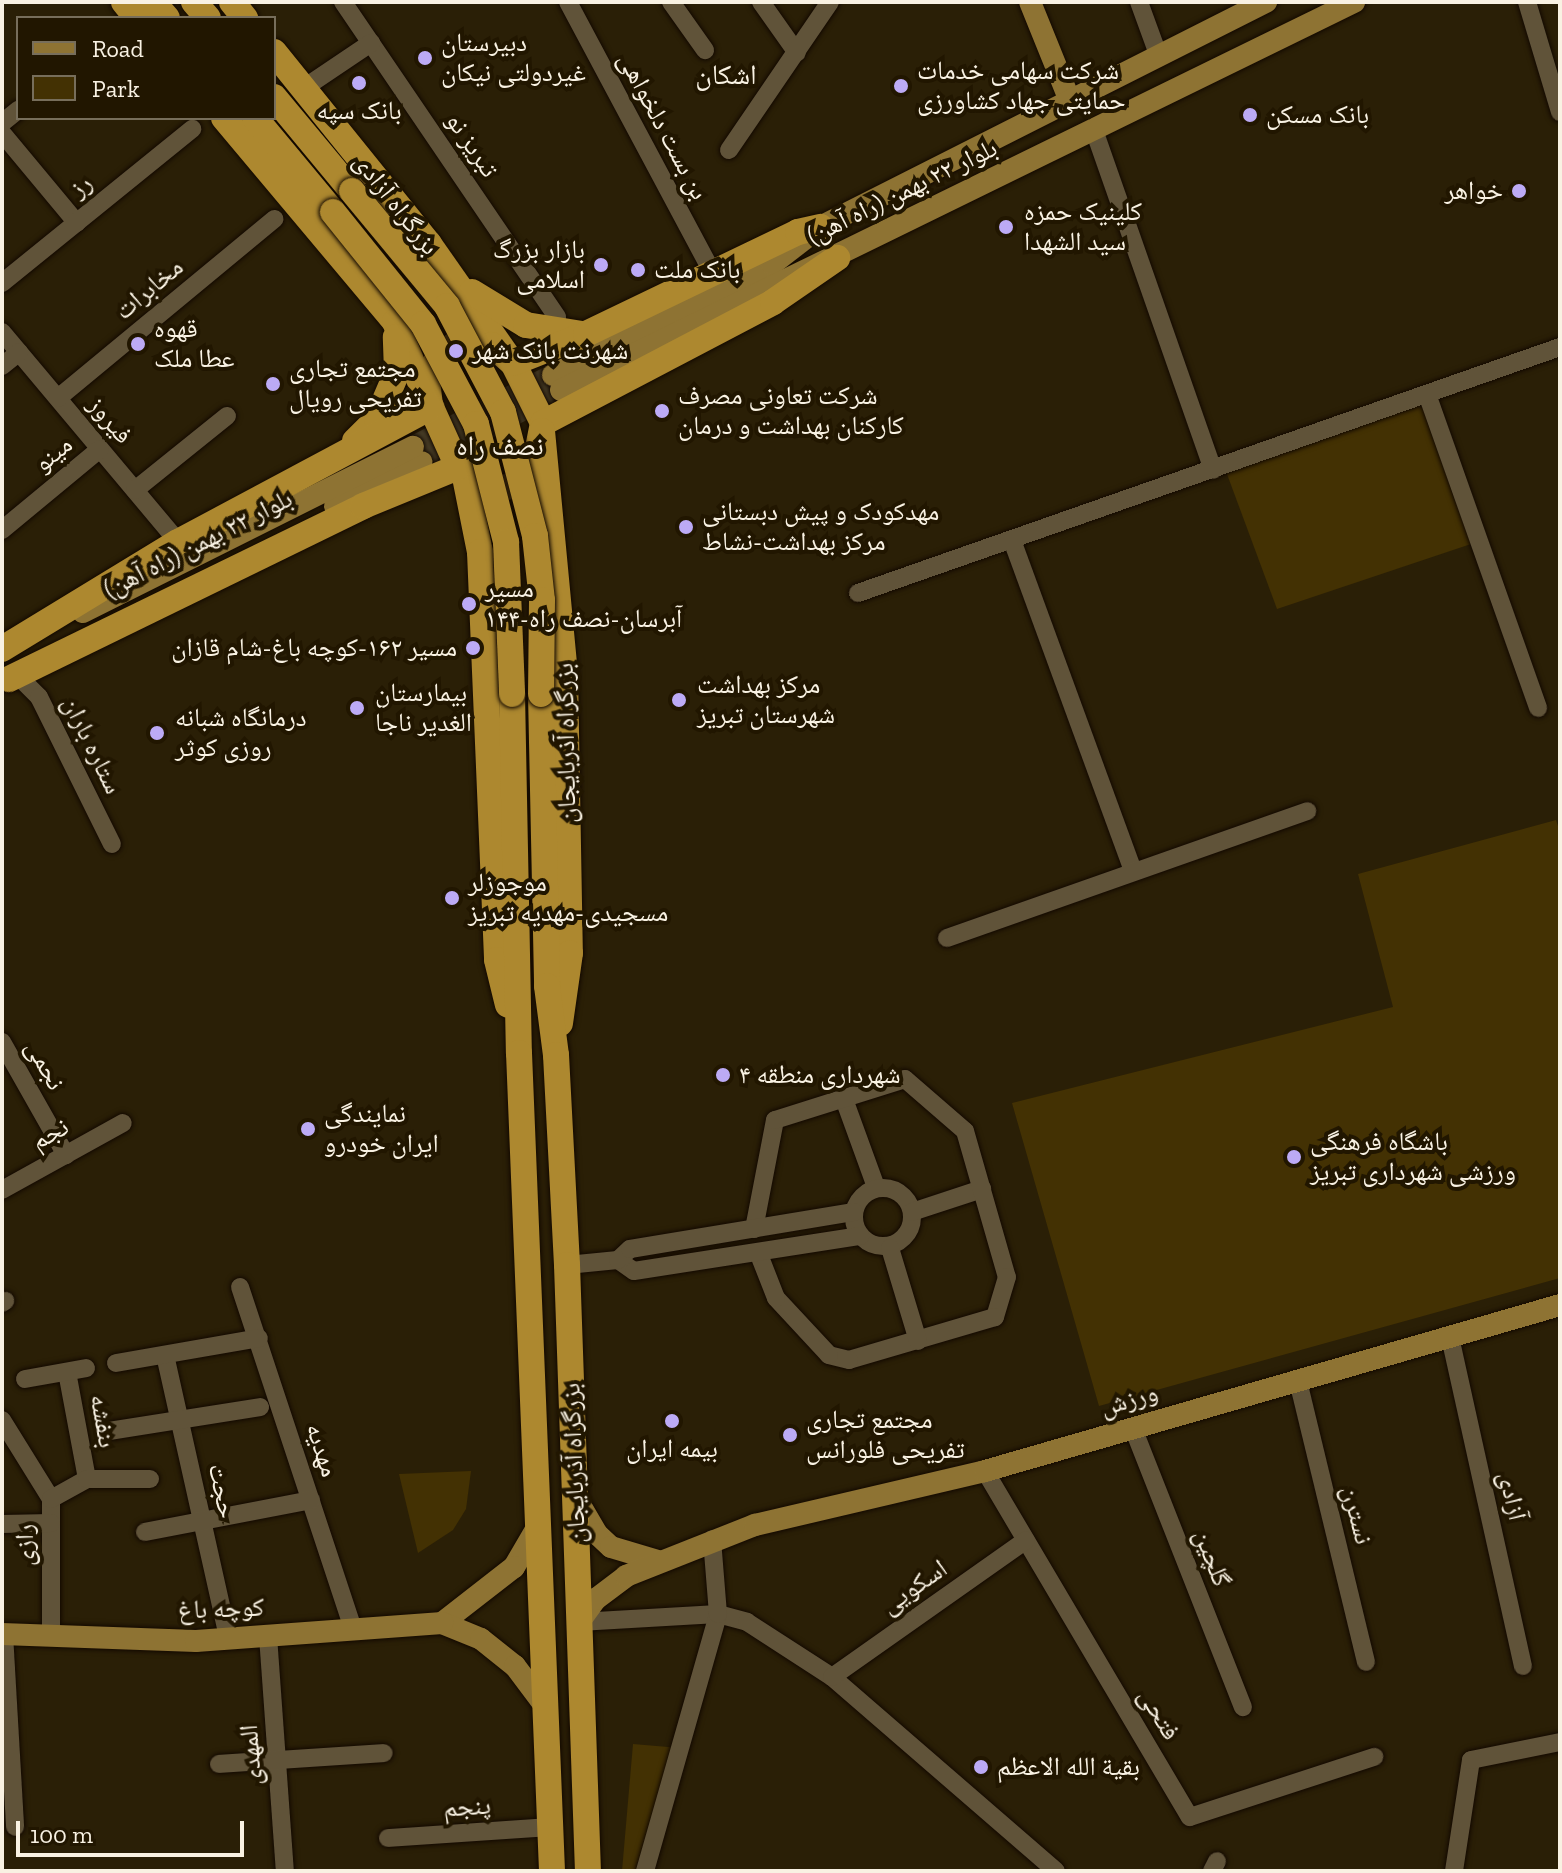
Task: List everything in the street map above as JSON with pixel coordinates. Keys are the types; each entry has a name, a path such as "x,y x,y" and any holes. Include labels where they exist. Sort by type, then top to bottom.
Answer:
{"highway":[{"name":"بزرگراه آزادی","path":"276,54 451,275 512,362"},
{"name":"بزرگراه آزادی","path":"276,99 447,306 503,412 535,536 542,600 541,694"},
{"path":"226,120 326,220 343,227 360,219 373,201 378,181"},
{"path":"256,120 395,322 430,406 461,470 493,489 514,486 533,473 542,427 512,362 492,345 474,341 453,346 436,362 427,381 430,406"},
{"name":"بزرگراه آذربایجان","path":"326,220 423,324 476,424 506,542 519,1053 551,1869"},
{"path":"512,362 586,334 798,232 820,227"},
{"path":"542,427 647,364 773,302 837,258"},
{"path":"451,275 492,308 526,325 586,334"},
{"path":"339,459 377,419 397,372 395,322"},
{"path":"2,649 178,542 339,459 430,406"},
{"name":"بزرگراه آذربایجان","path":"542,427 565,674 570,953 556,1055"},
{"path":"9,679 363,506 461,470"},
{"name":"بزرگراه آذربایجان","path":"461,470 478,529 497,960 519,1053"},
{"path":"486,674 503,657 526,651 549,658 565,674"},
{"name":"بزرگراه آذربایجان","path":"541,694 547,986 556,1055 567,1265 588,1871"}],"main road":[{"path":"1030,2 1070,101"},
{"name":"بلوار ۲۲ بهمن (راه آهن)","path":"1266,2 820,227 772,264 557,382 778,280 837,258 1354,2"},
{"name":"بلوار ۲۲ بهمن (راه آهن)","path":"2,649 417,454 100,626 9,679"},
{"name":"ورزش","path":"579,1622 596,1599 626,1576 712,1539 985,1471 1560,1305"},
{"path":"575,1496 597,1534 611,1547 658,1561"},
{"path":"538,1526 514,1567 442,1623 481,1639 515,1666 545,1706"},
{"name":"کوچه باغ","path":"3,1634 228,1638 442,1623"}],"street":[{"name":"تبریز نو","path":"343,2 557,317"},
{"name":"بن بست دلخواهی","path":"568,2 713,274"},
{"path":"671,2 705,50"},
{"path":"761,2 797,53"},
{"path":"729,150 830,2"},
{"path":"1139,2 1159,57"},
{"path":"1527,2 1559,106"},
{"path":"304,88 371,43"},
{"name":"رز","path":"2,283 192,129"},
{"path":"1094,130 1213,470"},
{"path":"2,133 77,223"},
{"name":"مخابرات","path":"58,398 274,219"},
{"name":"فیروز","path":"2,332 178,542"},
{"path":"858,593 1560,347"},
{"path":"2,366 19,352"},
{"path":"1427,394 1538,708"},
{"path":"135,490 227,416"},
{"name":"مینو","path":"2,529 100,449"},
{"path":"1012,540 1133,870"},
{"name":"ستاره باران","path":"9,679 39,697 112,844"},
{"path":"947,938 1307,811"},
{"name":"نجمی","path":"2,1042 66,1155"},
{"path":"754,1229 775,1120 905,1079 965,1131 1007,1277 995,1317 849,1360 829,1355 776,1298 758,1252"},
{"path":"844,1099 876,1187"},
{"name":"نجم","path":"2,1190 123,1123"},
{"path":"876,1187 900,1190 912,1212 908,1236 890,1248 874,1247 860,1236 854,1212 860,1195 876,1187"},
{"path":"912,1212 982,1189"},
{"path":"567,1265 618,1260 630,1249 854,1212"},
{"path":"618,1260 634,1271 860,1236"},
{"path":"890,1248 918,1341"},
{"name":"مهدیه","path":"240,1287 353,1629"},
{"name":"آزادی","path":"1450,1337 1523,1666"},
{"path":"116,1363 259,1338"},
{"name":"حجت","path":"165,1355 228,1638"},
{"name":"بنفشه","path":"25,1379 77,1370 87,1479"},
{"name":"نسترن","path":"1298,1381 1366,1662"},
{"path":"109,1431 260,1407"},
{"name":"رازی","path":"2,1420 51,1499 51,1636"},
{"name":"گلچین","path":"1133,1428 1243,1707"},
{"name":"فتحی","path":"985,1471 1190,1817 1374,1757"},
{"path":"51,1499 87,1479 150,1479"},
{"path":"145,1532 311,1500"},
{"path":"2,1524 51,1523"},
{"path":"645,1871 718,1614 712,1539"},
{"name":"اسکویی","path":"832,1677 1026,1540"},
{"path":"579,1622 718,1614 747,1622 832,1677 1056,1871"},
{"path":"3,1634 15,1827"},
{"name":"المهدی","path":"268,1636 285,1871"},
{"path":"1454,1871 1471,1760 1560,1742"},
{"path":"219,1764 384,1753"},
{"name":"پنجم","path":"388,1838 549,1827"}],"green space":[{"path":"1423,395 1477,542 1277,609 1224,466"},
{"name":"باشگاه فرهنگی ورزشی شهرداری تبریز","path":"1556,820 1560,832 1560,1278 1099,1406 1012,1103 1393,1007 1358,874"},
{"path":"471,1471 466,1509 453,1530 418,1553 399,1474"},
{"path":"633,1744 680,1748 645,1871 622,1871"}],"tunnel":[{"path":"413,447 553,375"},
{"path":"422,462 561,390"}],"place":[{"name":"دبیرستان غیردولتی نیکان","path":"425,58"},
{"name":"بانک سپه","path":"359,83"},
{"name":"شرکت سهامی خدمات حمایتی جهاد کشاورزی","path":"901,86"},
{"name":"بانک مسکن","path":"1250,115"},
{"name":"خواهر","path":"1519,191"},
{"name":"کلینیک حمزه سید الشهدا","path":"1006,227"},
{"name":"بازار بزرگ اسلامی","path":"601,265"},
{"name":"بانک ملت","path":"638,270"},
{"name":"قهوه عطا ملک","path":"138,344"},
{"name":"شهرنت بانک شهر","path":"456,351"},
{"name":"مجتمع تجاری تفریحی رویال","path":"273,384"},
{"name":"شرکت تعاونی مصرف کارکنان بهداشت و درمان","path":"662,411"},
{"name":"مهدکودک و پیش دبستانی مرکز بهداشت-نشاط","path":"686,527"},
{"name":"مسیر ۱۴۴-آبرسان-نصف راه","path":"469,604"},
{"name":"مسیر ۱۶۲-کوچه باغ-شام قازان","path":"473,648"},
{"name":"مرکز بهداشت شهرستان تبریز","path":"679,700"},
{"name":"بیمارستان الغدیر ناجا","path":"357,708"},
{"name":"درمانگاه شبانه روزی کوثر","path":"157,733"},
{"name":"موجوزلر مسجیدی-مهدیه تبریز","path":"452,898"},
{"name":"شهرداری منطقه ۴","path":"723,1075"},
{"name":"نمایندگی ایران خودرو","path":"308,1129"},
{"name":"باشگاه فرهنگی ورزشی شهرداری تبریز","path":"1294,1157"},
{"name":"بیمه ایران","path":"672,1421"},
{"name":"مجتمع تجاری تفریحی فلورانس","path":"790,1435"},
{"name":"بقیة الله الاعظم","path":"981,1767"}],"district":[{"name":"اشکان","path":"726,75"},
{"name":"نصف راه","path":"500,446"}]}
